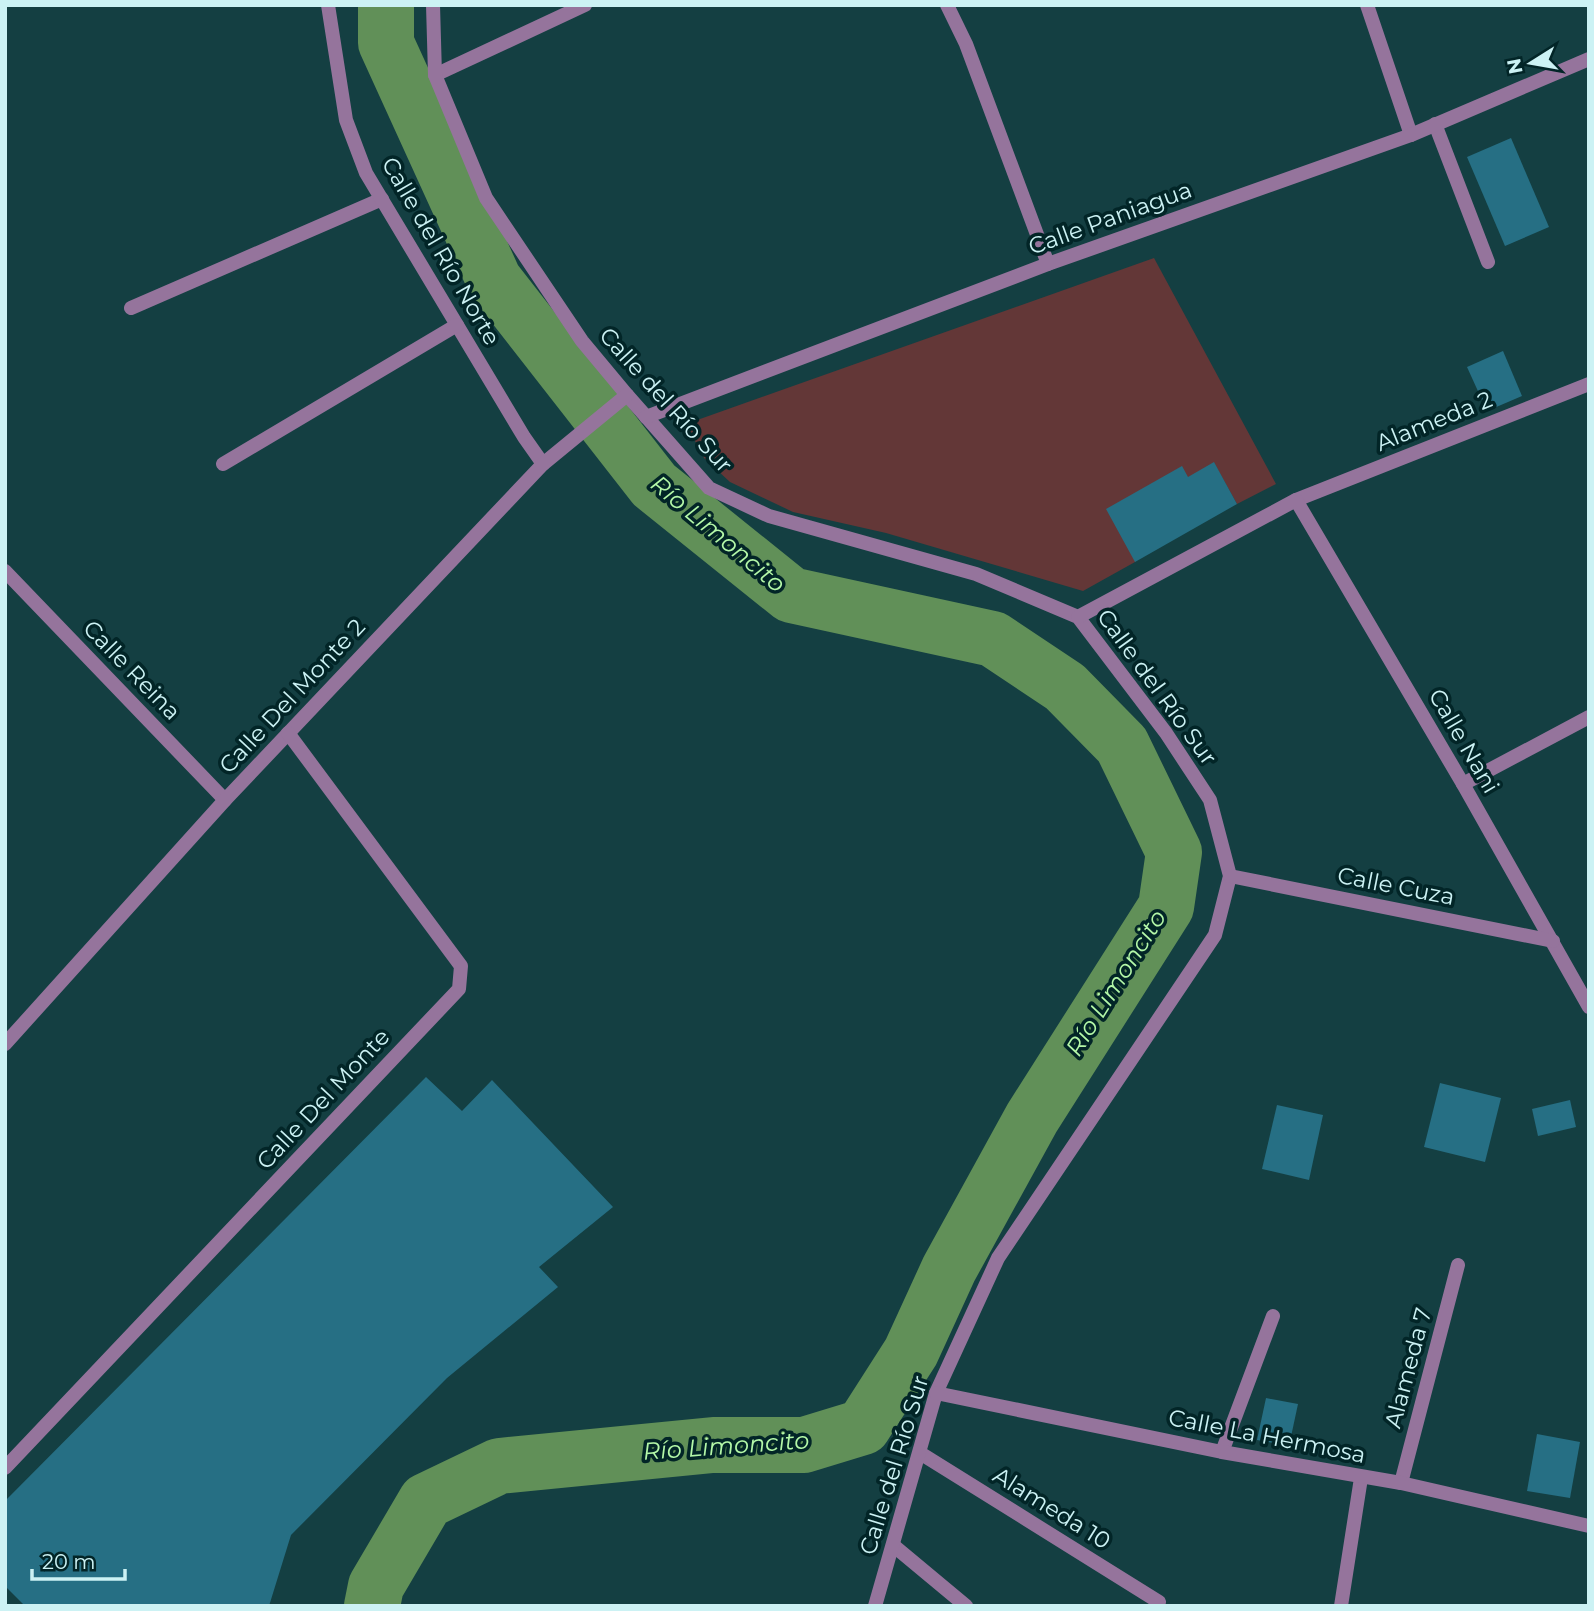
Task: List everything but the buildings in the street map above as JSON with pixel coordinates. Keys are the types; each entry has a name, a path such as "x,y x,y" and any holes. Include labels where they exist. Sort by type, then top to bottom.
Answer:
{"street":[{"name":"Calle del Río Norte","path":"328,5 346,120 366,173 543,464"},
{"name":"Calle del Río Sur","path":"433,5 435,75 486,198 582,341 709,488 757,510 849,540 976,574 1078,617 1166,733 1210,800 1230,876 1215,935 998,1258 936,1393 875,1606"},
{"path":"435,75 585,5"},
{"path":"947,5 966,44 1048,264"},
{"path":"1367,5 1410,135"},
{"name":"Calle Paniagua","path":"646,417 1048,264 1410,135 1589,59"},
{"path":"1434,124 1488,262"},
{"path":"131,308 382,199"},
{"path":"223,464 457,325"},
{"name":"Alameda 2","path":"1078,617 1296,500 1589,384"},
{"name":"Calle Del Monte 2","path":"5,1044 225,800 543,464 627,395"},
{"name":"Calle Nani","path":"1296,500 1463,784 1589,1007"},
{"name":"Calle Reina","path":"5,571 225,800"},
{"path":"1463,784 1589,717"},
{"name":"Calle Del Monte","path":"5,1468 459,989 461,966 288,733"},
{"name":"Calle Cuza","path":"1230,876 1553,941"},
{"name":"Alameda 7","path":"1401,1483 1458,1265"},
{"path":"1222,1452 1273,1316"},
{"name":"Calle La Hermosa","path":"936,1393 1222,1452 1401,1483 1589,1526"},
{"name":"Alameda 10","path":"920,1453 1160,1602"},
{"path":"1341,1606 1361,1478"},
{"path":"894,1546 966,1606"}],"shaded area":[{"path":"1154,258 1276,484 1237,504 1214,463 1135,562 1083,591 886,533 793,512 730,482 704,458 686,424"}],"waterway":[{"name":"Río Limoncito","path":"372,1606 376,1586 426,1501 499,1466 713,1445 804,1445 863,1427 911,1352 949,1269 1032,1118 1166,907 1174,852 1122,745 1065,687 993,639 791,595 654,485 494,280 386,43 386,5"}]}
